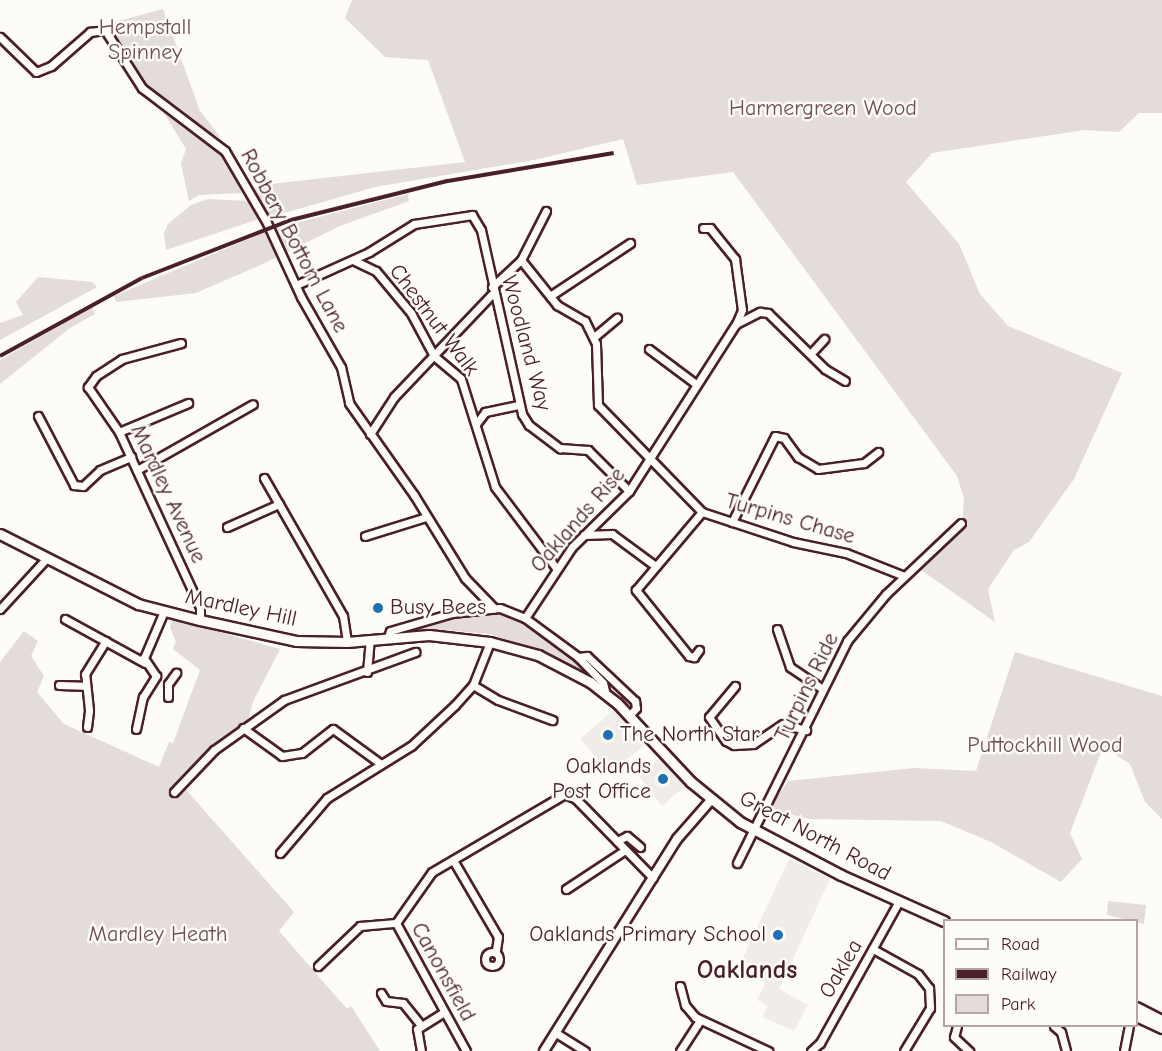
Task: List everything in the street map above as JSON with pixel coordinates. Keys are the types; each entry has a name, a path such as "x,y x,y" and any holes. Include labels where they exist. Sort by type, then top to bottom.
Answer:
{"main road":[{"name":"Mardley Hill","path":"0,534 46,560 138,604 200,620 296,641 346,642 429,635 490,642"},
{"name":"Great North Road","path":"490,642 538,655 592,678 711,800 752,830 943,920"},
{"path":"1138,1008 1162,1020"},
{"path":"1138,1016 1162,1028"}],"street":[{"name":"Robbery Bottom Lane","path":"0,37 36,72 51,66 90,32 98,28 105,30 142,88 225,151 267,223 296,285 341,367 349,403 465,578 494,608"},
{"path":"370,434 394,397 521,260 546,212"},
{"name":"Woodland Way","path":"353,260 414,224 467,214 477,218 492,291 518,384 519,405 529,425 560,448 588,450 629,491"},
{"path":"703,228 710,228 735,259 742,310 736,324"},
{"path":"550,296 630,243"},
{"path":"296,285 353,260"},
{"name":"Chestnut Walk","path":"353,260 372,267 411,313 434,356 456,372 471,407 495,487 556,568"},
{"path":"521,260 562,309 585,321 594,337 617,318"},
{"path":"736,324 760,312 768,313 812,352 825,369 845,381"},
{"name":"Oaklands Rise","path":"525,618 556,568 584,535 629,491 736,324"},
{"name":"Turpins Chase","path":"594,337 598,366 596,401 702,512 793,542 846,553 904,576"},
{"path":"812,352 824,339"},
{"name":"Mardley Avenue","path":"181,343 139,351 90,382 88,387 93,399 111,416 119,432 200,607 200,620"},
{"path":"649,349 696,384"},
{"path":"119,432 188,403"},
{"path":"137,470 253,404"},
{"path":"471,407 484,412 519,405"},
{"path":"476,424 484,412"},
{"path":"38,416 74,485 83,486 100,470 131,457"},
{"path":"732,522 775,436 784,438 798,457 818,469 864,464 878,452"},
{"path":"264,478 343,616 346,642"},
{"path":"227,527 279,504"},
{"path":"699,650 694,657 689,656 636,590 654,565 702,512"},
{"path":"365,536 426,517"},
{"name":"Turpins Ride","path":"737,863 752,830 806,730 821,688 847,641 904,576 961,523"},
{"path":"584,535 612,534 654,565"},
{"path":"0,609 46,560"},
{"path":"387,638 388,632 395,629 452,613 494,608 525,618 578,657 592,678"},
{"path":"145,663 164,611"},
{"path":"65,619 145,663 156,676 168,684"},
{"path":"777,629 790,667 821,688"},
{"path":"367,672 370,640"},
{"path":"87,727 89,710 83,686 87,668 106,641"},
{"path":"280,853 327,798 411,746 473,685 490,642"},
{"path":"174,792 243,728 284,700 367,672 388,659 415,652"},
{"path":"578,657 587,656 635,701 636,708 630,715"},
{"path":"168,697 168,684 176,673"},
{"path":"136,729 143,698 156,676"},
{"path":"473,685 498,700 552,720"},
{"path":"59,686 83,686"},
{"path":"735,686 709,717 726,741 734,745 753,744 783,724 806,730"},
{"path":"243,728 282,756 302,753 333,729 381,764"},
{"name":"Canonsfield","path":"466,1051 396,922 432,872 565,794 576,799 617,841"},
{"path":"544,1051 680,835 711,800"},
{"path":"639,847 627,836 617,841 653,878"},
{"path":"566,889 625,850"},
{"path":"453,860 498,937 496,950"},
{"name":"Oaklea","path":"811,1051 820,1042 899,901"},
{"path":"318,966 360,926 396,922"},
{"path":"873,949 918,974 929,988 930,1008 904,1051"},
{"path":"680,986 685,1005 700,1020 755,1049 768,1051"},
{"path":"381,993 386,1001 403,1003 420,1025"},
{"path":"421,1051 416,1038 420,1025 444,1012"},
{"path":"680,1051 700,1020"},
{"path":"957,1027 954,1036 969,1051"},
{"path":"1055,1027 1061,1032 1066,1051"},
{"path":"1124,1051 1129,1027"},
{"path":"556,1033 585,1051"}],"shaded area":[{"path":"613,710 646,744 610,773 580,739"},
{"path":"659,758 687,789 679,791 662,806 639,776"},
{"name":"Oaklands Primary School","path":"789,859 830,879 779,989 808,1005 794,1031 762,1017 768,1006 757,1000 765,983 738,968"}],"green space":[{"name":"Harmergreen Wood","path":"352,0 1162,0 1162,113 1139,113 1119,132 1085,130 932,153 906,182 959,244 980,294 1008,326 1122,373 1074,479 1029,542 1014,550 988,589 995,622 917,567 962,527 964,499 957,476 733,172 637,185 623,139 534,160 375,187 267,218 252,190 262,185 465,162 428,60 385,57 345,18"},
{"name":"Hempstall Spinney","path":"163,9 200,111 221,138 188,121 143,85 107,24"},
{"path":"159,105 182,127 218,148 242,193 199,195 189,201 181,164 186,149"},
{"path":"408,194 409,201 340,226 285,253 273,229"},
{"path":"208,199 248,201 259,219 166,250 164,233 168,224 191,205"},
{"path":"267,231 279,256 265,263 196,293 116,302 114,296"},
{"path":"38,277 92,282 97,287 0,340 0,323 23,315 16,302"},
{"path":"92,307 95,314 70,328 0,384 0,360"},
{"path":"499,611 524,620 580,660 589,671 587,676 538,650 490,634 431,629 395,632 450,616"},
{"name":"Mardley Heath","path":"173,619 280,649 253,702 248,721 216,746 180,783 294,912 279,931 347,1009 351,1006 380,1051 0,1051 0,662 24,631 38,641 31,656 44,676 37,692 64,724 159,767 169,742 173,743 200,670 173,649 176,642 170,627"},
{"name":"Puttockhill Wood","path":"1015,652 1162,696 1162,819 1145,802 1130,764 1103,747 1070,833 1082,859 1061,882 991,842 941,821 808,819 769,809 788,781 914,768 976,771"},
{"path":"1108,901 1146,905 1144,924 1138,923 1138,919 1123,919 1107,915"}],"railway":[{"path":"0,356 142,278 291,220 448,181 614,153"}],"place":[{"name":"Busy Bees","path":"378,608"},
{"name":"The North Star","path":"608,735"},
{"name":"Oaklands Post Office","path":"663,779"},
{"name":"Oaklands Primary School","path":"778,935"}],"district":[{"name":"Oaklands","path":"747,971"}]}
